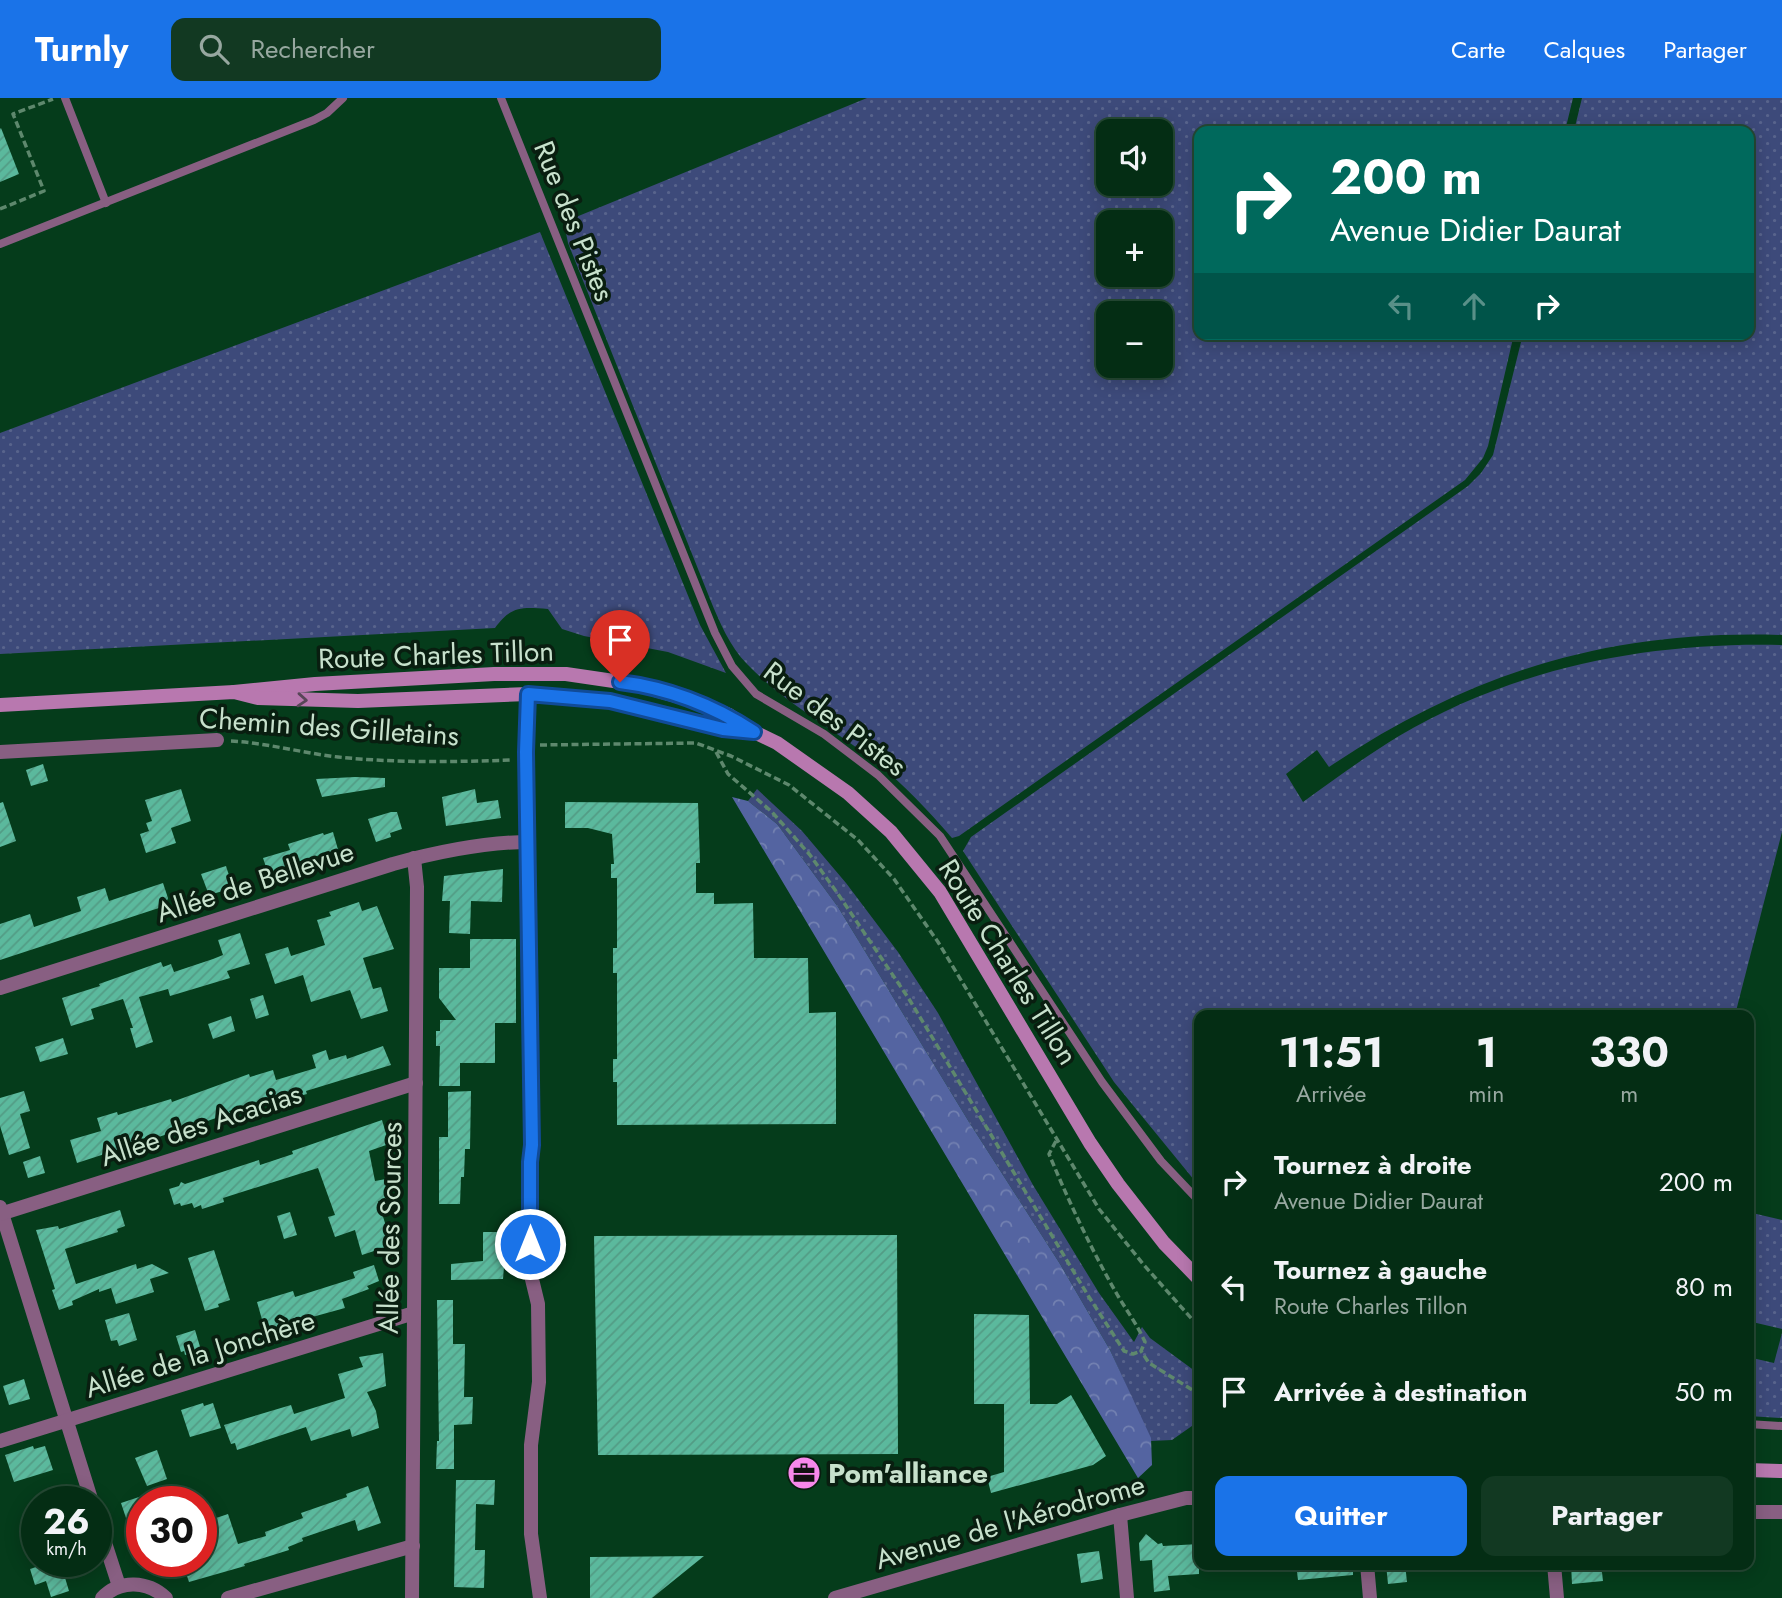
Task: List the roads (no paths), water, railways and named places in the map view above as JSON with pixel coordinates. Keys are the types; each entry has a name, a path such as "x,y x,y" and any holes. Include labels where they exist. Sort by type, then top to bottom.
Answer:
{"main road":[{"name":"Route Charles Tillon","path":"234,692 315,684 494,674 566,674 634,684 664,692 729,715 777,743 848,793 891,832 940,892 1111,1174 1164,1243 1194,1274"},
{"path":"0,705 234,692 258,698 347,701 528,694 610,701 723,729 754,732"},
{"path":"1754,1470 1782,1471"}],"street":[{"path":"528,694 526,752 532,1145 530,1271 538,1304 539,1382 531,1445 531,1534 540,1598"},
{"name":"Chemin des Gilletains","path":"0,752 218,740"},
{"name":"Allée de Bellevue","path":"0,988 415,858 510,842 529,842"},
{"name":"Allée des Sources","path":"412,1598 417,887 415,858"},
{"name":"Allée des Acacias","path":"1,1212 416,1083"},
{"path":"1,1212 87,1486"},
{"name":"Allée de la Jonchère","path":"0,1441 414,1313"},
{"name":"Avenue de l'Aérodrome","path":"835,1598 1120,1515 1194,1498"},
{"path":"1754,1512 1782,1512"},
{"path":"1120,1515 1127,1598"},
{"path":"228,1598 413,1546"},
{"path":"112,1564 119,1586"},
{"path":"1368,1570 1370,1598"},
{"path":"1555,1570 1557,1598"},
{"path":"102,1598 119,1586 132,1584 146,1585 166,1598"}],"lane":[{"path":"65,98 106,203"},
{"path":"0,244 314,120 327,113 343,98"},
{"name":"Rue des Pistes","path":"501,98 715,634 732,666 756,694 824,734 878,775 940,836 1102,1082 1161,1161 1194,1196"},
{"path":"1754,1424 1782,1426"}],"place":[{"name":"Pom'alliance","path":"804,1473"}]}
